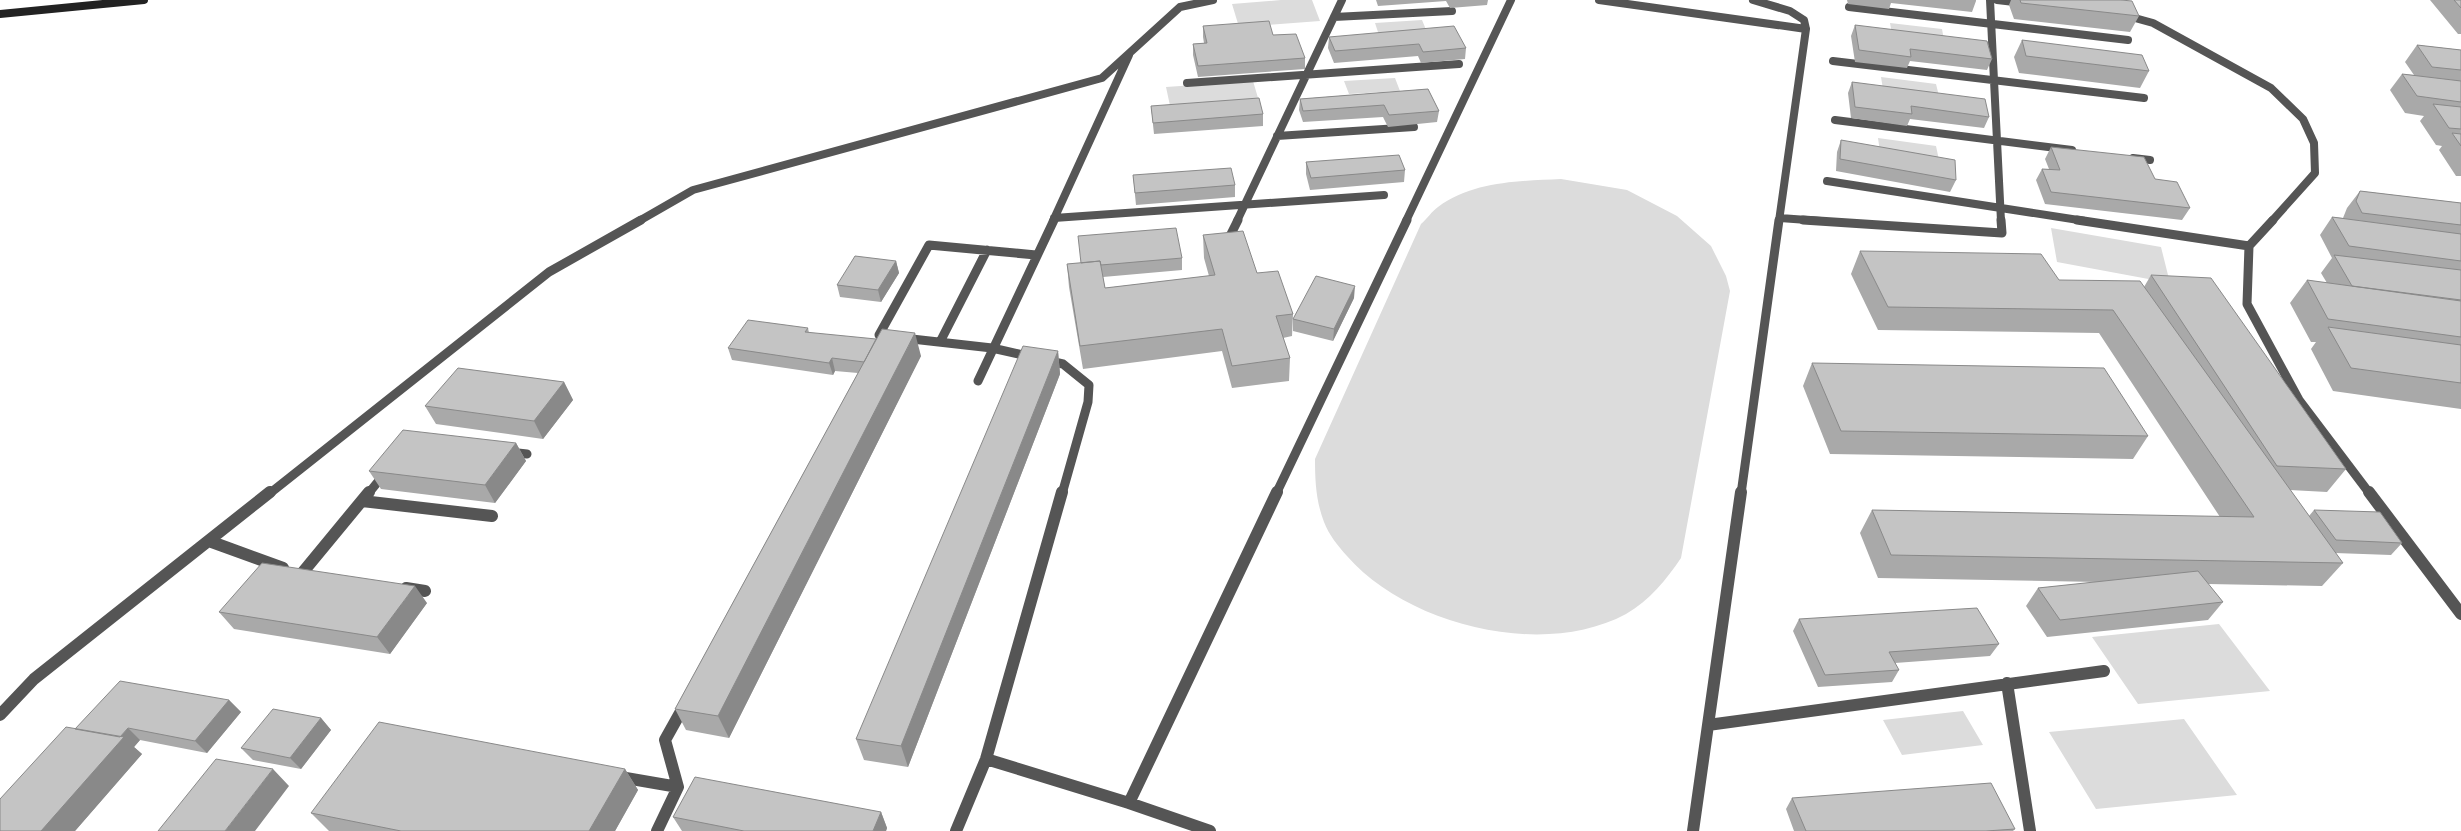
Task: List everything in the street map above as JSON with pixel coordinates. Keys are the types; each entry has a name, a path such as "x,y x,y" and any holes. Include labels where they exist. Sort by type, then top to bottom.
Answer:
{"street":[{"path":"0,8 79,0"},
{"path":"0,14 144,0"},
{"path":"0,715 34,678 549,272 693,190 1102,78 1180,7 1213,0"},
{"path":"1227,242 1342,0"},
{"path":"1129,803 1512,0"},
{"path":"1599,0 1806,29"},
{"path":"1693,831 1806,29 1804,20 1790,11 1753,0"},
{"path":"1780,218 2002,233 1990,0"},
{"path":"1997,0 2034,4"},
{"path":"1849,7 2128,40"},
{"path":"1334,17 1452,11"},
{"path":"2110,13 2128,15 2153,23 2271,88 2303,119 2314,143 2315,173 2249,246 2247,304 2299,400 2461,614"},
{"path":"978,381 1116,87 1130,52"},
{"path":"1834,61 2144,98"},
{"path":"1187,83 1459,64"},
{"path":"1834,120 2083,151"},
{"path":"1277,136 1414,127"},
{"path":"2121,156 2150,160"},
{"path":"1827,181 2249,246"},
{"path":"1054,218 1384,195"},
{"path":"956,831 986,760 1088,402 1089,385 1062,364 992,348 879,335 929,245 1036,255"},
{"path":"940,342 987,250"},
{"path":"498,450 527,454"},
{"path":"209,540 285,569 307,573 393,463"},
{"path":"362,501 492,516"},
{"path":"397,587 425,591"},
{"path":"1708,725 2104,670"},
{"path":"2006,683 2030,831"},
{"path":"657,831 678,787 665,740 688,698"},
{"path":"986,760 1129,803 1210,831"},
{"path":"603,774 678,787"}],"shaded area":[{"path":"1281,0 1312,0 1320,21 1239,27 1232,4"},
{"path":"1422,20 1427,32 1379,35 1375,23"},
{"path":"1890,23 1942,29 1944,40 1892,34"},
{"path":"1881,77 1936,84 1939,96 1883,89"},
{"path":"1395,78 1400,91 1349,94 1344,81"},
{"path":"1253,81 1261,108 1172,115 1166,87"},
{"path":"1878,138 1936,146 1939,160 1880,152"},
{"path":"1561,179 1627,190 1677,216 1711,246 1726,276 1730,291 1681,558 1657,589 1626,614 1593,627 1556,634 1517,634 1478,628 1440,617 1404,600 1373,580 1347,556 1326,527 1318,499 1315,459 1421,224 1438,207 1452,198 1481,187 1513,182"},
{"path":"2051,228 2161,247 2170,283 2057,262"},
{"path":"2219,624 2270,691 2138,704 2092,637"},
{"path":"1963,711 1983,745 1902,755 1883,720"},
{"path":"2184,719 2237,795 2096,809 2049,732"}],"building":[{"path":"2020,0 2132,1 2139,16 2021,3"},
{"path":"2454,0 2461,0 2461,8"},
{"path":"1269,21 1273,35 1296,34 1305,58 1198,66 1193,44 1207,43 1203,26"},
{"path":"1855,25 1987,41 1992,59 1910,49 1911,57 1859,50"},
{"path":"1454,26 1466,48 1423,52 1419,44 1335,51 1329,37"},
{"path":"2022,40 2142,55 2149,71 2026,56"},
{"path":"2417,45 2461,50 2461,70 2432,67"},
{"path":"2402,74 2461,81 2461,102 2417,96"},
{"path":"1852,82 1985,99 1989,117 1911,106 1912,114 1855,107"},
{"path":"1428,89 1439,111 1389,115 1384,105 1303,111 1300,99"},
{"path":"1259,98 1263,114 1153,123 1151,106"},
{"path":"2433,104 2461,107 2461,129 2449,128"},
{"path":"2452,133 2461,134 2461,146"},
{"path":"1841,140 1955,160 1956,180 1840,159"},
{"path":"2051,147 2144,157 2155,179 2177,182 2190,208 2051,192 2042,169 2060,170"},
{"path":"1399,155 1405,170 1311,178 1306,162"},
{"path":"1231,168 1235,185 1135,193 1133,175"},
{"path":"2360,191 2461,203 2461,225 2362,213 2356,201"},
{"path":"2332,217 2461,234 2461,261 2349,246"},
{"path":"1176,228 1182,258 1101,265 1100,261 1081,263 1078,236"},
{"path":"1243,231 1257,273 1278,271 1293,314 1276,316 1290,358 1232,366 1222,329 1080,346 1067,264 1100,261 1105,288 1215,275 1203,235"},
{"path":"1860,251 2041,254 2059,280 2140,281 2343,563 1891,555 1872,510 2254,517 2113,310 1888,307"},
{"path":"2334,255 2461,270 2461,300 2352,286"},
{"path":"855,256 896,261 878,290 837,285"},
{"path":"2151,275 2211,278 2346,469 2277,466"},
{"path":"1316,276 1355,286 1334,329 1293,319"},
{"path":"2307,280 2461,301 2461,337 2328,319"},
{"path":"748,320 808,328 805,332 876,339 864,362 832,358 829,363 728,348"},
{"path":"2328,327 2461,345 2461,383 2351,368"},
{"path":"882,329 915,333 718,716 675,709"},
{"path":"1023,346 1058,351 901,746 856,739"},
{"path":"1812,363 2104,368 2148,436 1841,431"},
{"path":"458,368 564,382 534,421 425,406"},
{"path":"403,430 516,443 485,485 369,471"},
{"path":"2314,510 2380,512 2402,543 2336,540"},
{"path":"262,563 415,586 377,637 219,612"},
{"path":"2198,571 2223,602 2060,620 2038,588"},
{"path":"1977,608 1999,644 1889,652 1899,670 1825,675 1799,619"},
{"path":"120,681 229,700 195,741 128,728 120,737 75,729"},
{"path":"273,709 321,718 290,758 241,748"},
{"path":"379,722 625,769 589,831 401,831 311,813"},
{"path":"66,727 124,737 41,831 0,831 0,799"},
{"path":"216,759 273,769 225,831 158,831"},
{"path":"695,777 881,812 873,831 744,831 673,817"},
{"path":"1991,783 2015,829 1986,831 1806,831 1792,798"}]}
